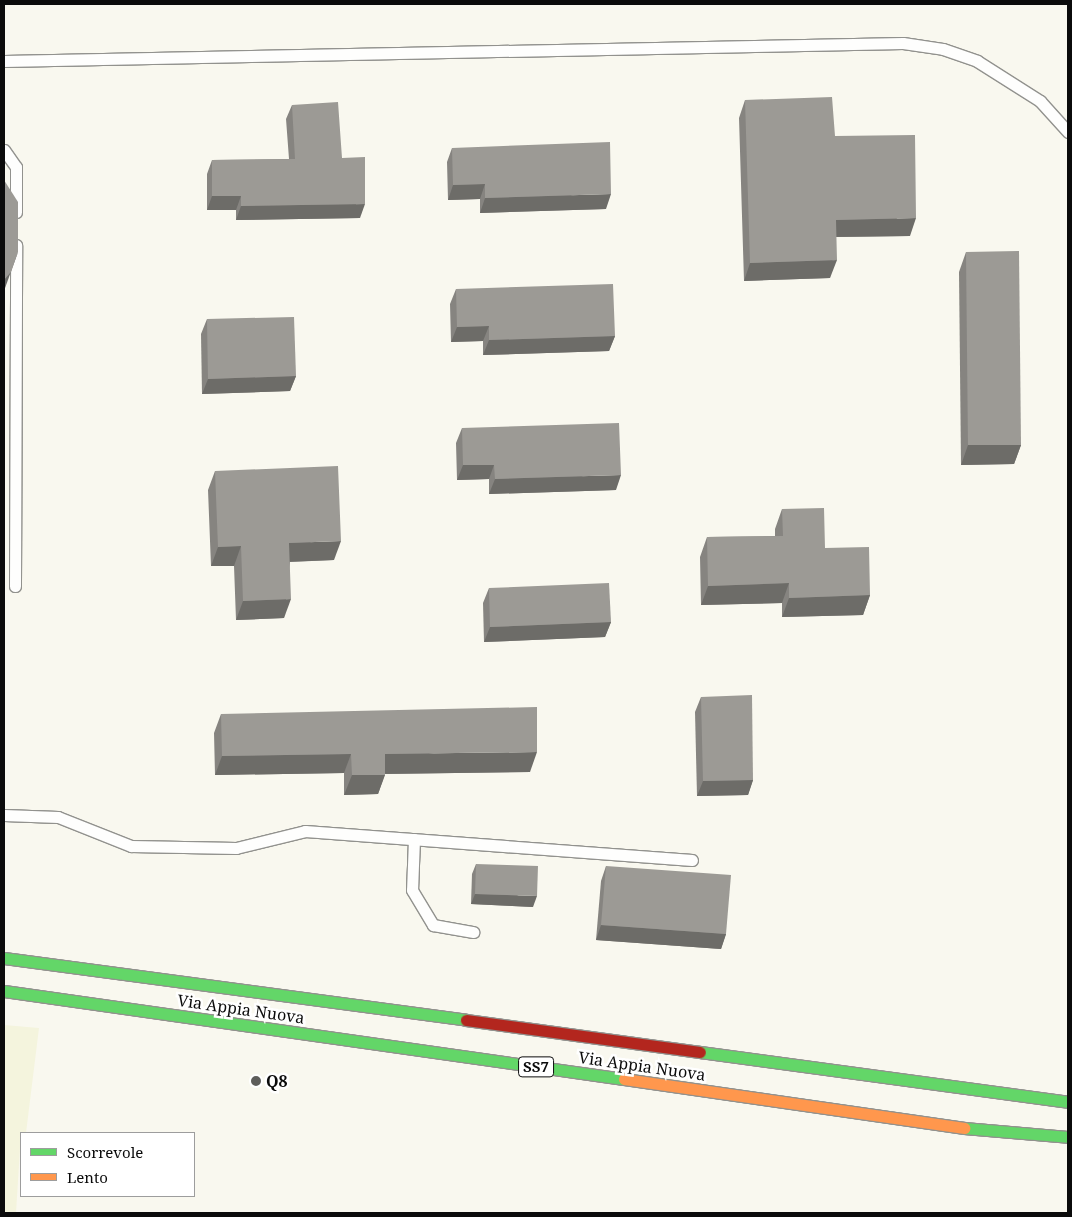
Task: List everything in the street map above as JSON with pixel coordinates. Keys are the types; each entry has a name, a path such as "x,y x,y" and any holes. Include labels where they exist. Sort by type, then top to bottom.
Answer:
{"main road":[{"path":"4,952 46,964"},
{"name":"Via Appia Nuova","path":"4,958 1068,1102"},
{"name":"Via Appia Nuova","path":"4,991 1013,1135 1068,1137"}],"lane":[{"path":"4,61 107,63 894,42 944,49 977,61 1040,101 1068,132"},
{"path":"4,150 16,167 16,586"},
{"path":"4,815 58,817 131,846 236,848 306,831 692,860"},
{"path":"414,839 412,890 433,925 473,932"}],"green space":[{"path":"4,1025 39,1028 26,1132 20,1132 16,1213 4,1213"}],"building":[{"path":"832,97 835,136 915,135 916,218 836,220 837,260 750,263 745,100"},
{"path":"338,102 342,158 365,157 365,204 241,206 241,196 212,196 212,160 295,159 292,105"},
{"path":"610,142 611,194 485,198 485,184 453,185 452,148"},
{"path":"4,180 18,202 18,252 11,272 4,280"},
{"path":"1019,251 1021,445 968,445 966,252"},
{"path":"613,284 615,336 489,340 489,326 457,327 456,289"},
{"path":"294,317 296,376 208,379 207,319"},
{"path":"619,423 621,475 495,479 494,465 463,465 462,428"},
{"path":"338,466 341,541 289,543 291,599 243,601 241,546 218,547 215,471"},
{"path":"824,508 825,548 869,547 870,595 789,598 789,583 708,586 707,537 783,536 782,509"},
{"path":"609,583 611,622 490,627 489,588"},
{"path":"752,695 753,780 703,781 701,697"},
{"path":"537,707 537,752 385,754 385,775 352,775 351,754 222,756 221,714"},
{"path":"476,864 538,866 537,896 475,894"},
{"path":"606,866 731,875 726,934 601,925"}],"traffic: fast":[{"path":"4,958 466,1020"},
{"path":"4,991 624,1079"},
{"path":"700,1052 1068,1102"},
{"path":"964,1128 1068,1137"}],"traffic: slow":[{"path":"624,1079 964,1128"}],"traffic: jam":[{"path":"466,1020 700,1052"}],"place":[{"name":"Q8","path":"256,1081"}]}
